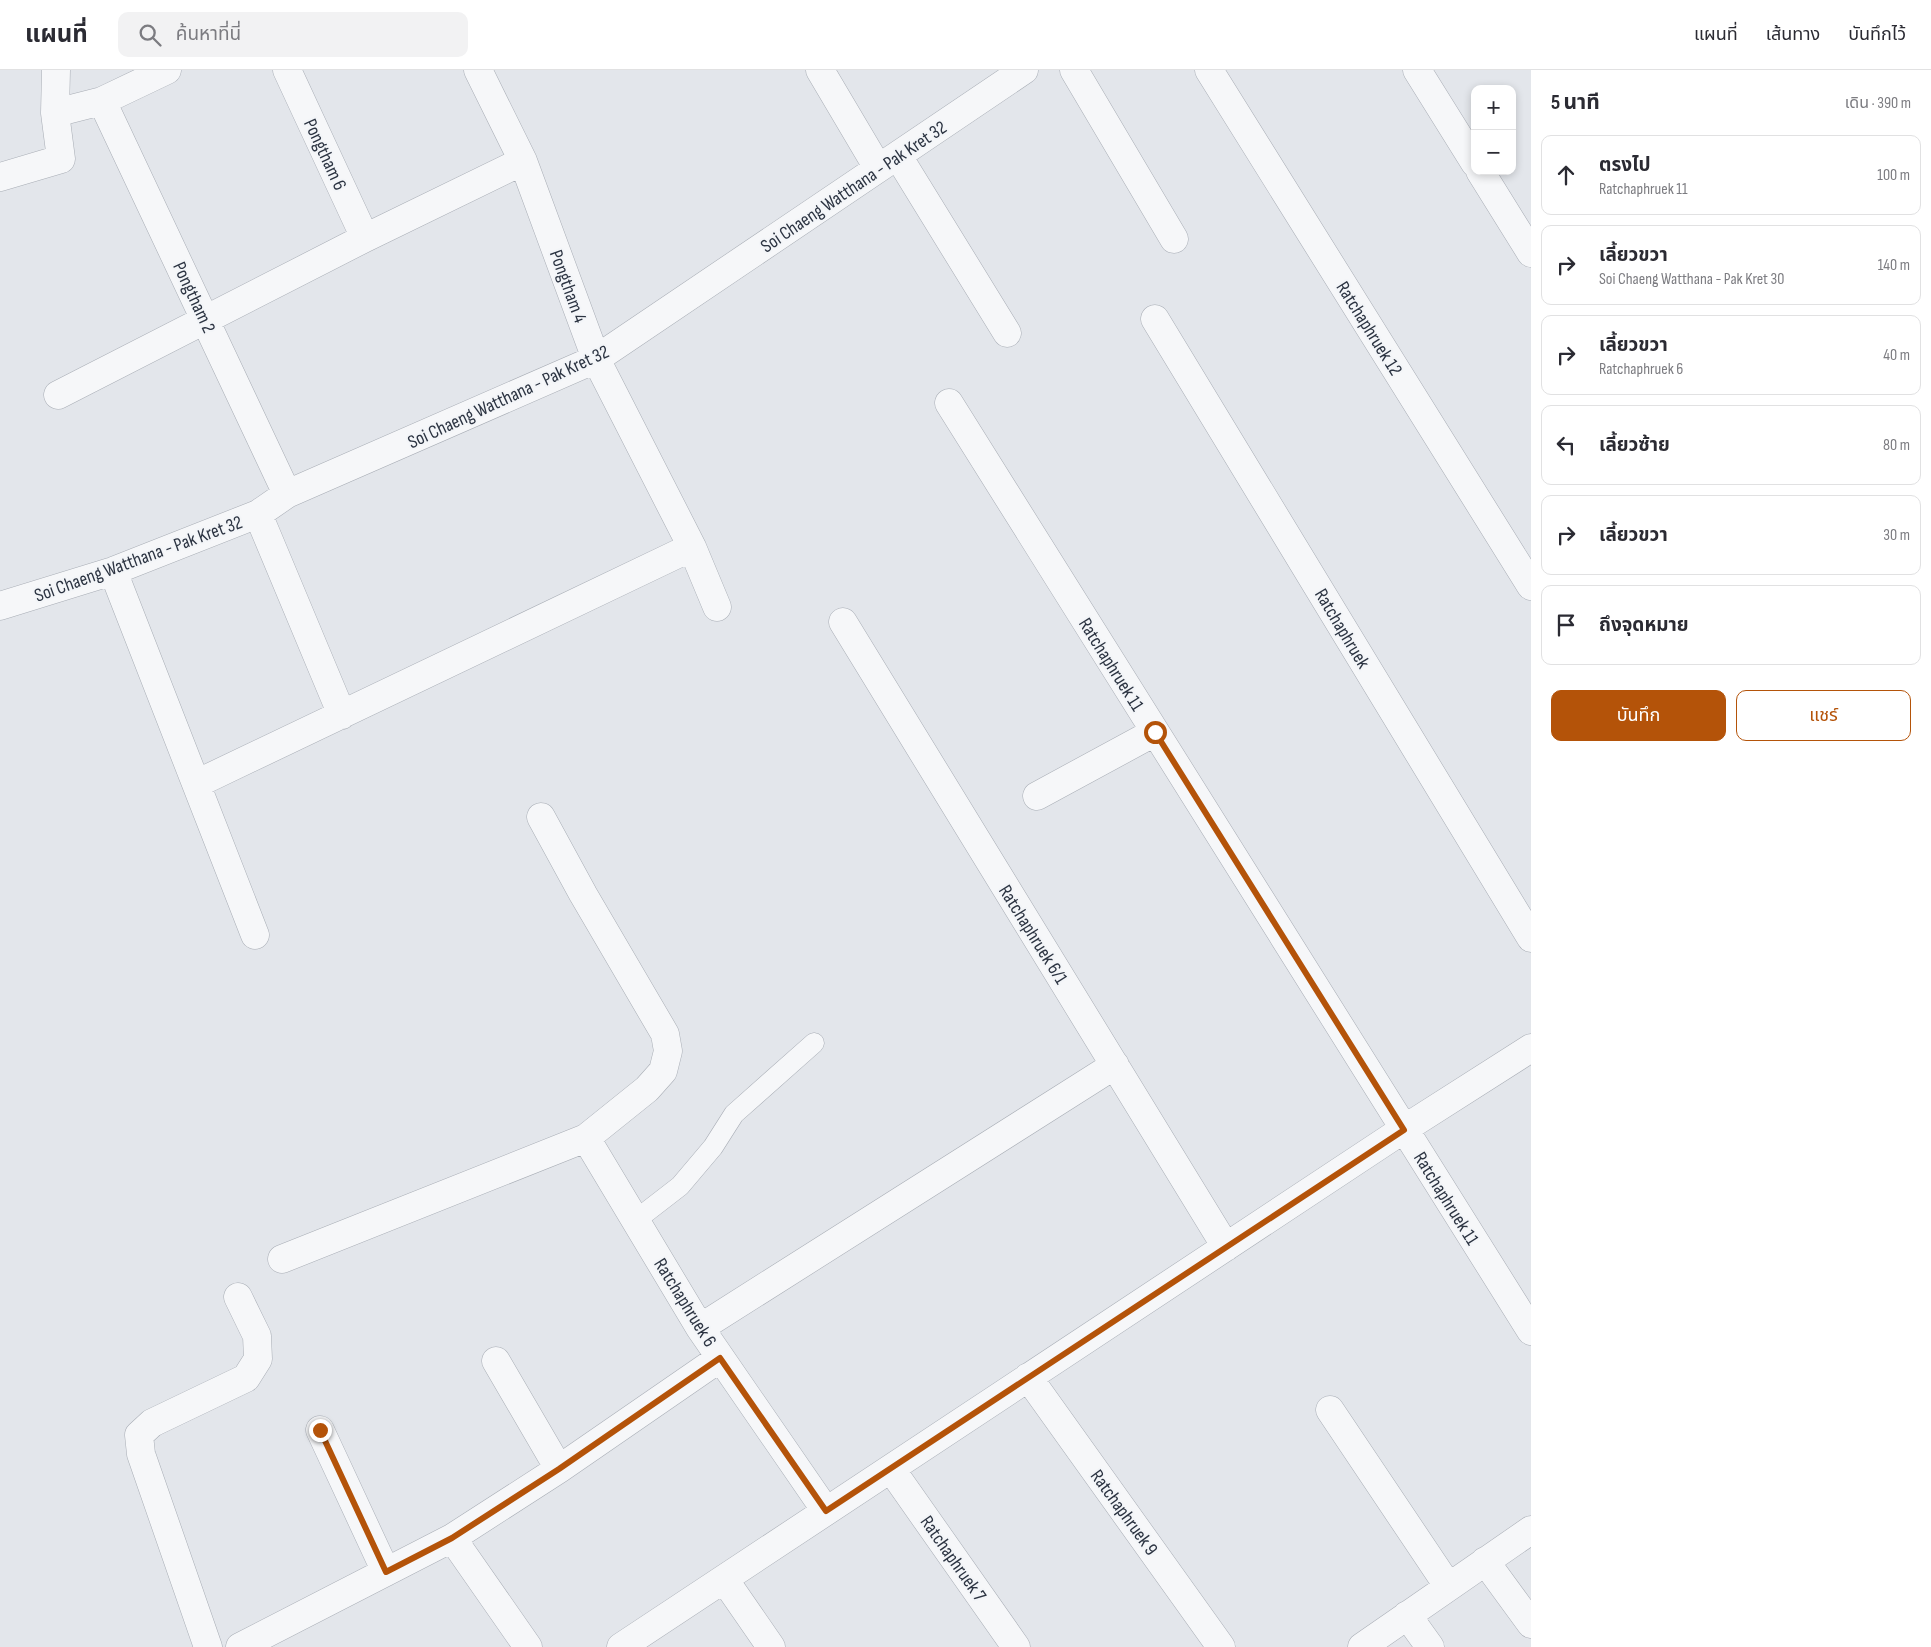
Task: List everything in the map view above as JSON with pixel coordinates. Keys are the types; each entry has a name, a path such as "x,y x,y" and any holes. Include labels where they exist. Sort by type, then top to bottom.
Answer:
{"street":[{"path":"0,177 61,160 55,113 56,70"},
{"path":"55,113 102,100 167,70"},
{"name":"Pongtham 6","path":"287,70 365,238"},
{"name":"Pongtham 4","path":"478,70 523,161 596,359 692,547 717,607"},
{"path":"820,70 888,162 1007,333"},
{"name":"Soi Chaeng Watthana - Pak Kret 32","path":"0,606 113,571 258,514 287,494 596,359 1024,70"},
{"path":"1074,70 1174,239"},
{"name":"Ratchaphruek 12","path":"1209,70 1531,586"},
{"path":"1417,70 1471,157"},
{"name":"Pongtham 2","path":"102,100 287,494"},
{"path":"58,395 365,238 523,161"},
{"path":"1482,175 1531,253"},
{"name":"Ratchaphruek","path":"1155,319 1531,938"},
{"name":"Ratchaphruek 11","path":"949,403 1531,1331"},
{"path":"258,514 342,714"},
{"path":"198,783 692,547"},
{"path":"113,571 198,783 255,935"},
{"name":"Ratchaphruek 6/1","path":"843,622 1226,1247"},
{"path":"1037,796 1155,732"},
{"path":"282,1259 586,1138 647,1089 663,1071 668,1051 666,1034 583,894 541,817"},
{"path":"621,1647 1028,1377 1531,1048"},
{"path":"700,1328 1115,1065"},
{"name":"Ratchaphruek 6","path":"586,1138 700,1328 826,1511"},
{"path":"208,1647 141,1454 139,1435 152,1423 246,1378 258,1359 257,1336 238,1297"},
{"path":"240,1647 452,1538 559,1469 720,1358"},
{"path":"496,1362 559,1469"},
{"name":"Ratchaphruek 9","path":"1028,1377 1221,1647"},
{"path":"1330,1410 1448,1586"},
{"path":"320,1430 386,1572"},
{"name":"Ratchaphruek 7","path":"891,1469 1016,1647"},
{"path":"1362,1647 1531,1530"},
{"path":"452,1538 528,1647"},
{"path":"1485,1561 1531,1624"},
{"path":"724,1579 771,1647"},
{"path":"1408,1615 1430,1647"}],"lane":[{"path":"636,1220 680,1186 713,1147 734,1114 814,1043"}],"route":[{"path":"320,1430 386,1572 452,1538 559,1469 720,1358 826,1511 1404,1130 1155,732"}]}
